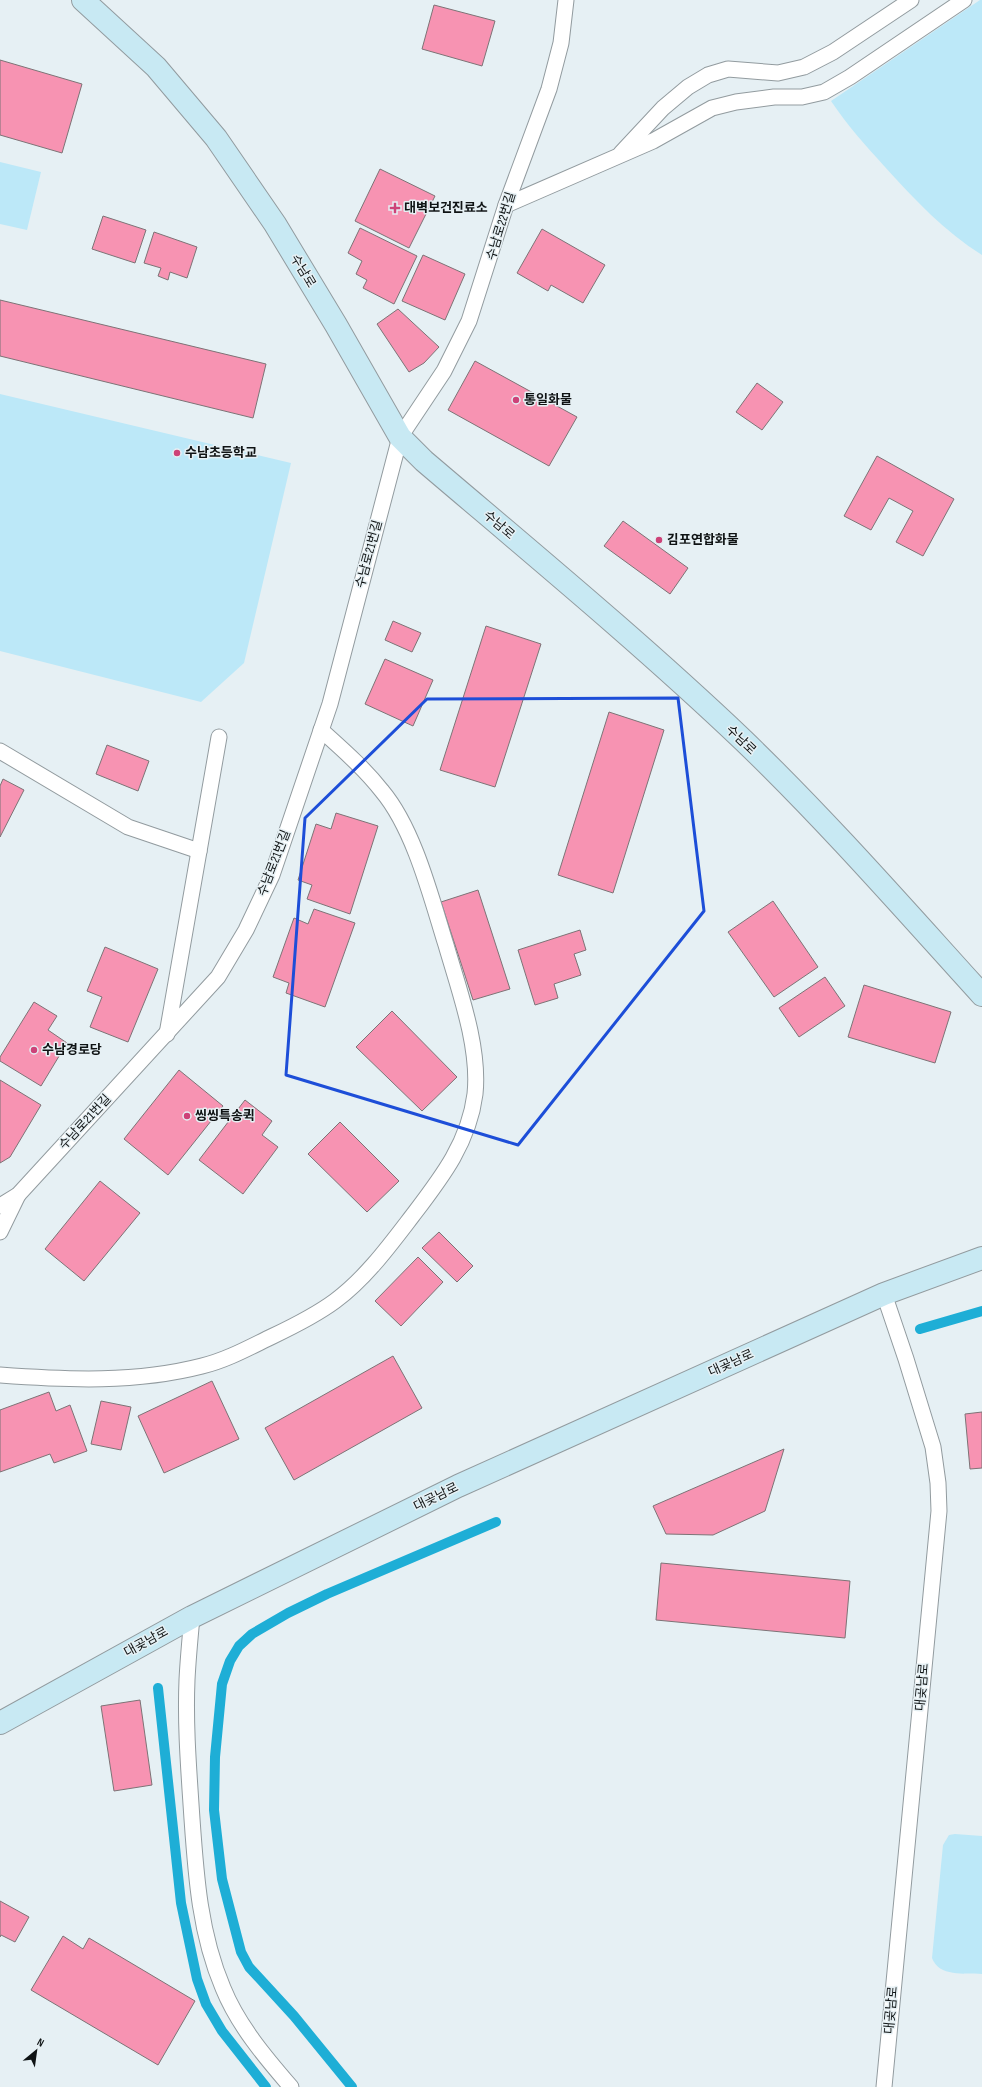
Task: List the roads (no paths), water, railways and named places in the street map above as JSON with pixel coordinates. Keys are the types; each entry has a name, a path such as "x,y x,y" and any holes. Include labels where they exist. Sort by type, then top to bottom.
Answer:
{"street":[{"name":"수남로","path":"83,0 156,67 216,138 275,224 336,325 400,437 424,461 641,646 743,741 872,872 982,995"},
{"name":"대곶남로","path":"0,1723 192,1617 458,1486 884,1294 982,1258"}],"lane":[{"name":"수남로22번길","path":"400,437 444,371 469,320 506,205 549,89 561,43 566,0"},
{"path":"616,158 663,108 688,87 708,75 728,70 778,73 804,67 833,52 911,0"},
{"path":"506,205 653,141 712,108 736,102 774,97 802,97 824,92 850,77 964,0"},
{"name":"수남로21번길","path":"0,1206 18,1195 166,1036 218,977 246,930 272,875 330,704 400,437"},
{"path":"0,1375 103,1380 162,1375 205,1366 246,1349 291,1327 335,1301 361,1277 392,1243 440,1180 458,1152 470,1120 475,1092 473,1053 463,1001 437,916 402,822 383,792 355,762 321,730"},
{"path":"166,1036 219,738"},
{"path":"0,751 128,827 199,851"},
{"path":"0,1232 18,1195"},
{"name":"대곶남로","path":"884,1294 906,1358 933,1447 938,1483 939,1512 884,2087"},
{"path":"192,1617 187,1681 188,1755 194,1853 200,1905 206,1934 214,1965 223,1989 239,2020 263,2053 291,2087"}],"waterway":[{"path":"920,1329 982,1311"},
{"path":"352,2087 294,2016 249,1967 241,1952 222,1879 214,1810 215,1757 222,1684 230,1661 239,1646 252,1634 288,1613 327,1594 496,1522"},
{"path":"158,1688 181,1903 197,1979 206,2004 222,2031 266,2087"}],"place":[{"name":"대벽보건진료소","path":"395,208"},
{"name":"통일화물","path":"516,400"},
{"name":"수남초등학교","path":"177,453"},
{"name":"김포연합화물","path":"659,540"},
{"name":"수남경로당","path":"34,1050"},
{"name":"씽씽특송퀵","path":"187,1116"}]}
